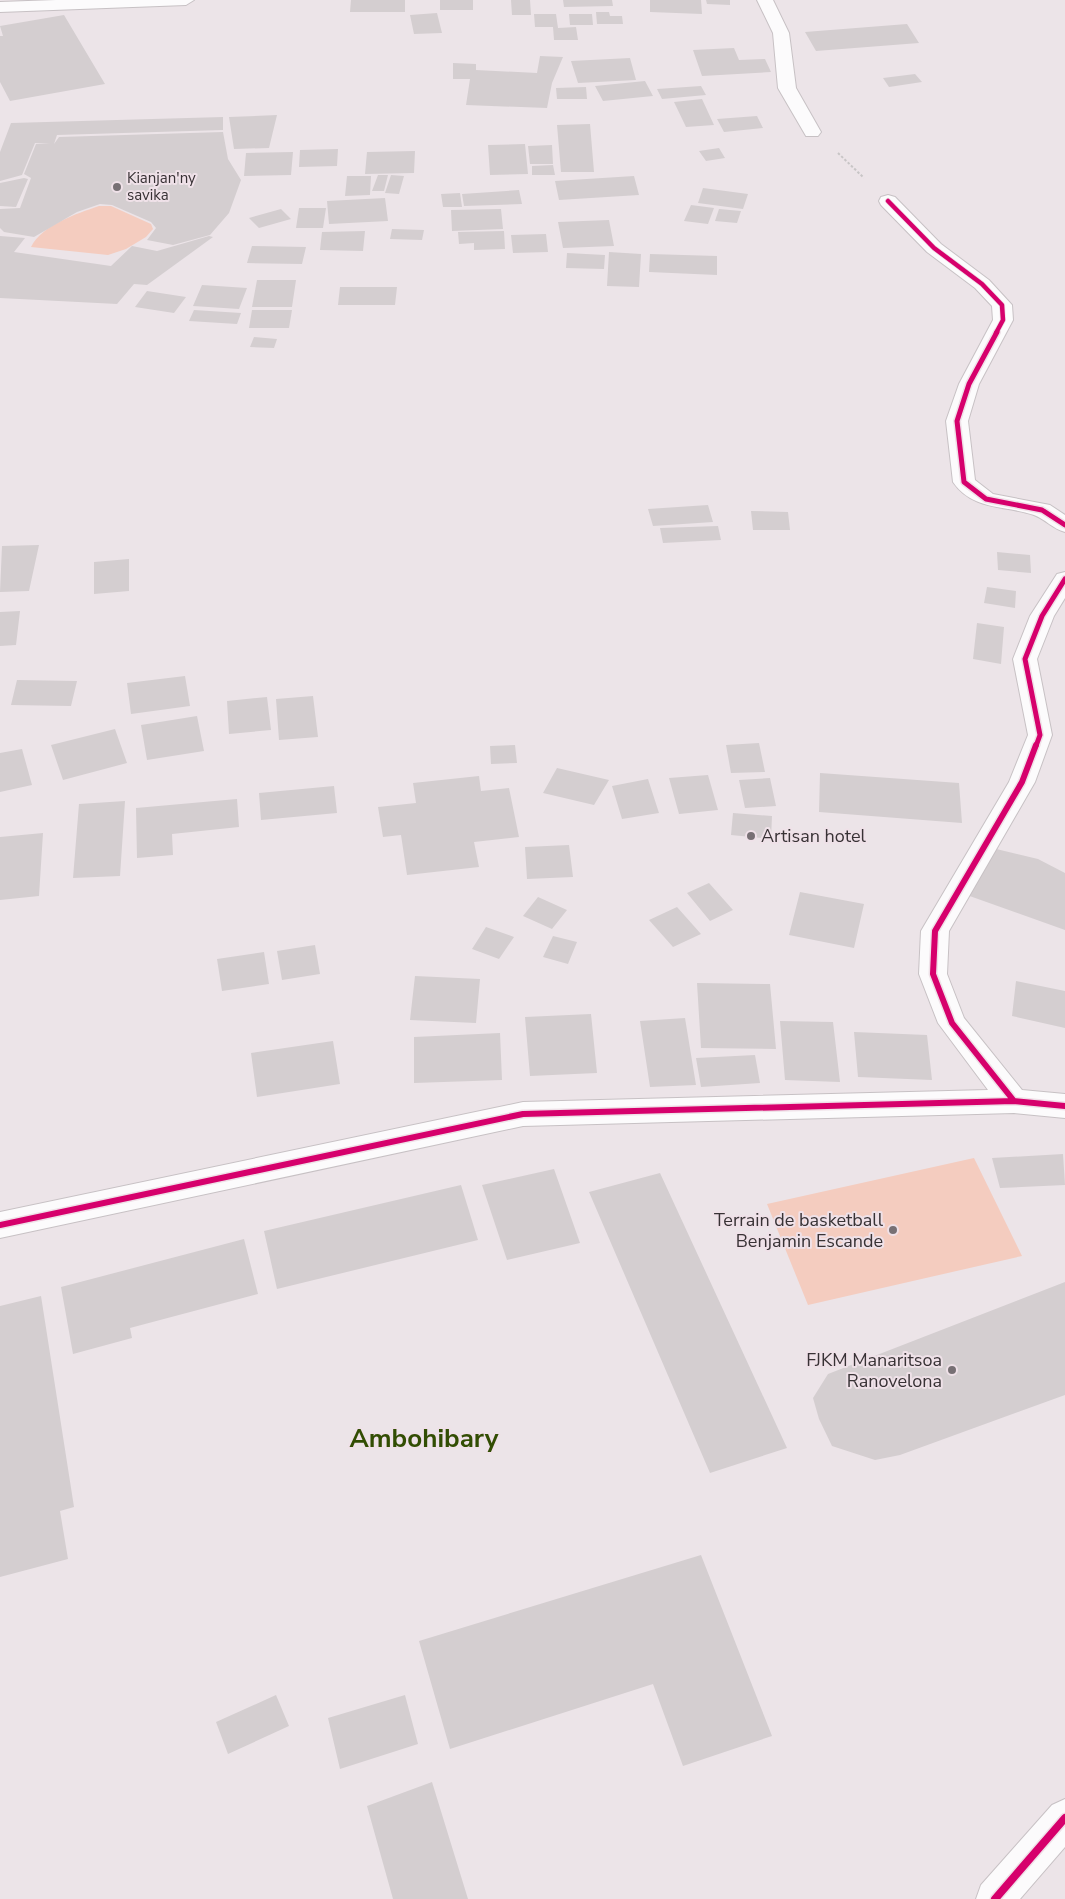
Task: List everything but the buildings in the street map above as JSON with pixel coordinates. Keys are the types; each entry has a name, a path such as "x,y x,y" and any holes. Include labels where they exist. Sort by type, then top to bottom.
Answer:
{"street":[{"path":"0,7 186,0"},
{"path":"765,0 781,33 787,88 812,132"},
{"path":"888,201 934,248 982,284 1002,305 1003,320 969,384 957,421 964,482 986,499 1042,510 1065,525"},
{"path":"1014,1101 952,1023 933,974 935,931 1022,782 1040,735 1024,659 1042,616 1065,579"},
{"path":"0,1225 523,1114 1014,1101 1065,1106"},
{"path":"995,1899 1065,1818"}],"path":[{"path":"812,132 888,201"}],"shaded area":[{"path":"99,206 111,206 151,224 153,229 146,237 126,249 108,255 31,247 36,239 51,226"},
{"name":"Terrain de basketball Benjamin Escande","path":"974,1158 1022,1256 808,1305 767,1204"}],"cycle path":[{"path":"888,201 934,248 982,284 1002,305 1003,320 969,384 957,421 964,482 986,499 1042,510 1065,525"},
{"path":"1014,1101 952,1023 933,974 935,931 1022,782 1040,735 1025,659 1042,616 1065,579"},
{"path":"0,1225 523,1114 1014,1101 1065,1106"},
{"path":"995,1899 1065,1818"}],"place":[{"name":"Kianjan'ny savika","path":"117,187"},
{"name":"Artisan hotel","path":"751,836"},
{"name":"Terrain de basketball Benjamin Escande","path":"893,1230"},
{"name":"FJKM Manaritsoa Ranovelona","path":"952,1370"}],"district":[{"name":"Ambohibary","path":"424,1438"}]}
